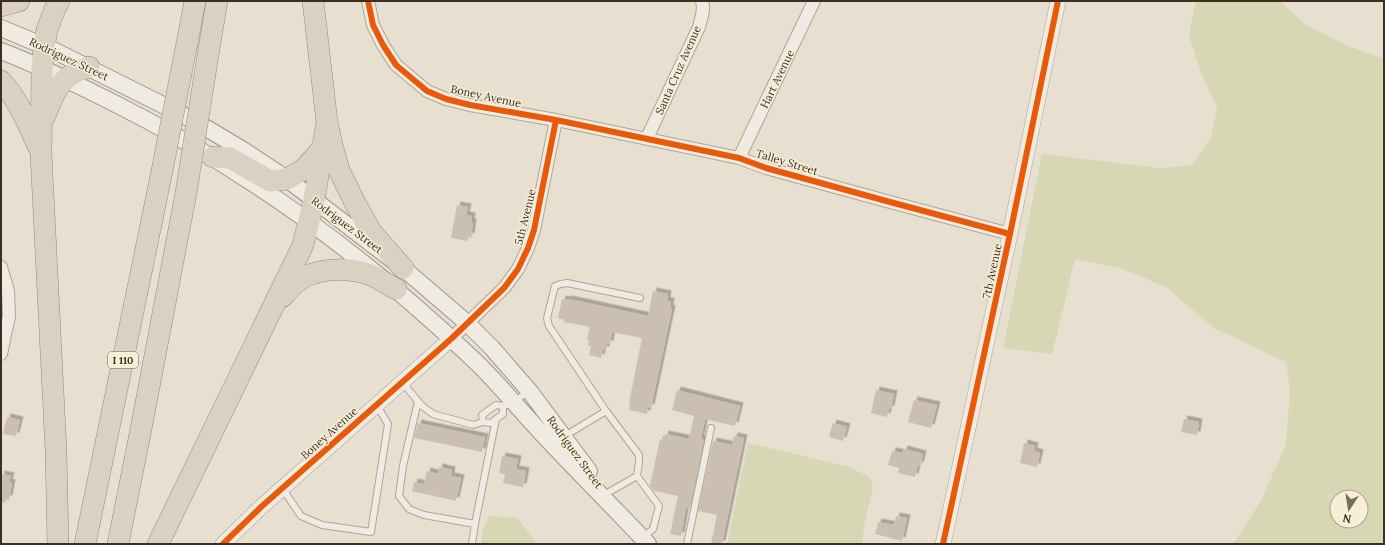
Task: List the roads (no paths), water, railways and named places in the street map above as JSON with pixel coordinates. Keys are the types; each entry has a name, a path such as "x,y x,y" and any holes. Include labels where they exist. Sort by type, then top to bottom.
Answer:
{"highway":[{"path":"1,6 19,1"},
{"path":"58,544 56,451 41,154 42,69 44,46 47,30 59,1"},
{"name":"I 110","path":"85,544 161,176 195,1"},
{"name":"I 110","path":"118,544 186,193 217,1"},
{"path":"313,1 327,122 339,170 372,233 403,268"},
{"path":"42,129 44,118 55,93 65,78 76,71 89,67"},
{"path":"1,81 10,91 26,120 41,154"},
{"path":"158,544 303,245 314,200 327,122"},
{"path":"213,157 230,158 270,181 287,179 304,169 316,157 323,147"},
{"path":"271,309 292,285 317,272 351,270 374,277 396,289"}],"main road":[{"name":"Rodriguez Street","path":"1,28 89,67 193,120 287,179 403,268 467,323 492,348 529,390 558,441 619,513 645,541"},
{"name":"Rodriguez Street","path":"1,52 65,78 146,119 213,157 309,221 396,289 476,362 508,405 558,441"}],"street":[{"name":"Boney Avenue","path":"368,1 373,25 382,45 396,65 427,91 446,99 470,105 556,120"},
{"name":"Santa Cruz Avenue","path":"647,138 699,27 702,15 702,1"},
{"name":"Hart Avenue","path":"739,158 814,1"},
{"name":"7th Avenue","path":"944,544 1058,1"},
{"name":"Talley Street","path":"556,120 739,158 766,168 1010,234"},
{"name":"5th Avenue","path":"451,339 504,288 518,269 528,248 534,230 556,120"},
{"path":"1,267 8,291 9,316 1,354"},
{"name":"Boney Avenue","path":"223,544 282,488 451,339"}],"lane":[{"path":"640,298 567,283 560,284 555,286 547,318 549,326 606,410 639,455 637,476 659,506 653,530 645,541"},
{"path":"402,382 422,406 433,414 473,425 483,422 491,423 503,414 508,405 529,390"},
{"path":"418,401 403,466 399,496 409,509 424,515 475,524"},
{"path":"282,488 300,516 322,525 371,532 388,424 376,404"},
{"path":"483,422 482,415 496,405 508,405"},
{"path":"558,441 606,410"},
{"path":"472,544 496,419"},
{"path":"687,544 711,428"},
{"path":"604,495 637,476"}]}
